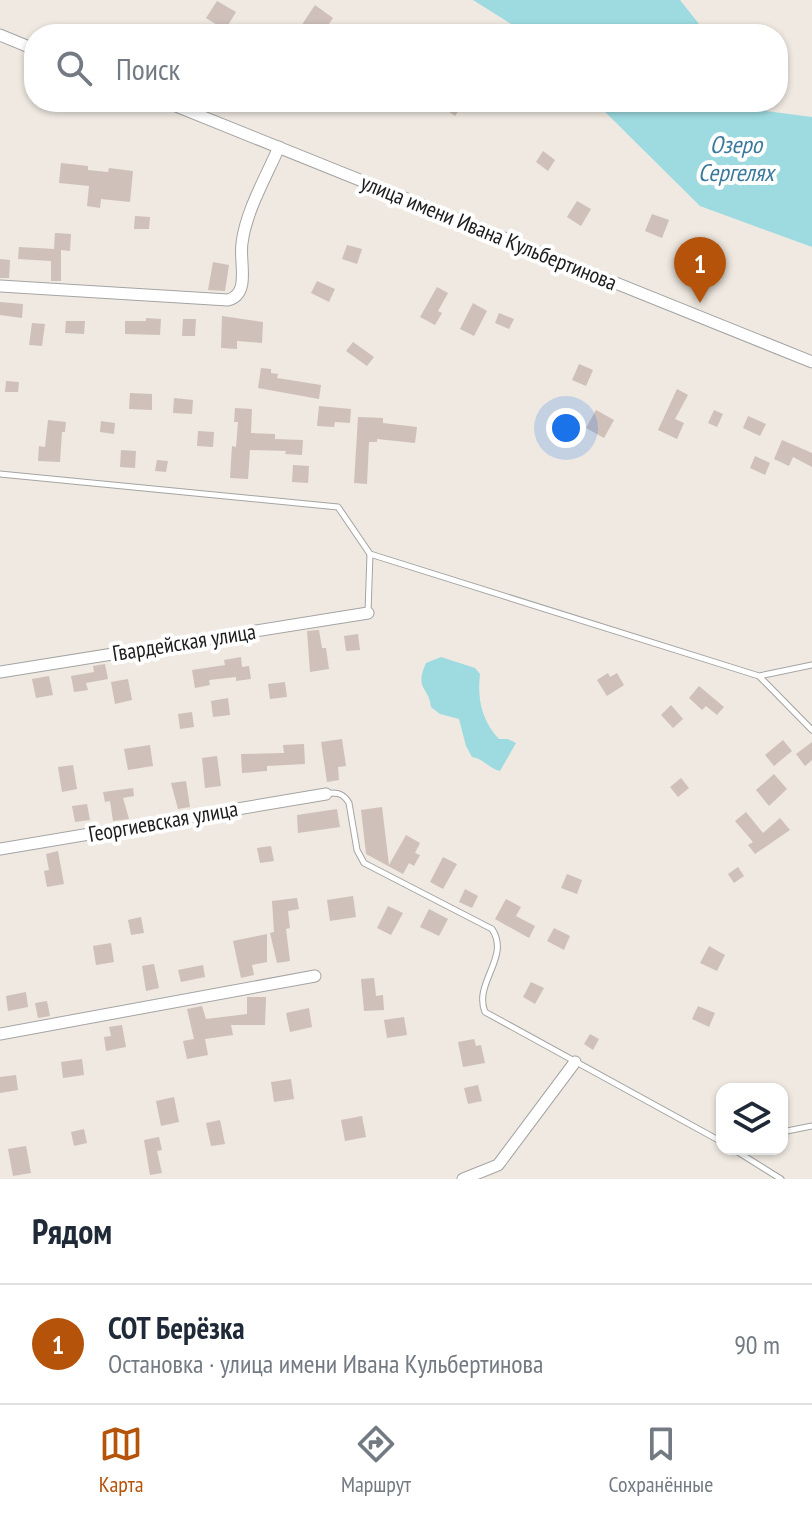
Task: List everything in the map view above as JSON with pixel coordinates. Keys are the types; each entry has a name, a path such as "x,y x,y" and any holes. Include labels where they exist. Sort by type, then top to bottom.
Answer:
{"street":[{"path":"0,35 24,45"},
{"name":"улица имени Ивана Кульбертинова","path":"191,112 812,362"},
{"path":"0,286 235,299 242,287 242,243 249,217 279,147"},
{"name":"Гвардейская улица","path":"0,672 368,613"},
{"name":"Георгиевская улица","path":"0,849 326,794"},
{"path":"0,1034 315,976"},
{"path":"463,1179 498,1165 575,1062"}],"lane":[{"path":"0,474 338,507 370,554 368,613"},
{"path":"370,554 759,676 812,730"},
{"path":"759,676 812,665"},
{"path":"326,794 338,793 345,796 349,803 357,850 364,863 492,929 498,939 499,950 483,994 481,1003 485,1012 716,1139"},
{"path":"788,1131 812,1126"},
{"path":"743,1155 781,1179"}],"water":[{"path":"473,0 680,0 699,24 511,24"},
{"name":"Озеро Сергелях","path":"605,112 774,112 812,117 812,247 700,206"},
{"path":"441,657 475,668 480,674 480,701 488,725 499,739 516,743 500,771 472,757 459,719 440,714 431,707 421,678 426,663"}],"building":[{"path":"217,1 236,12 229,24 216,24 206,18"},
{"path":"315,5 333,18 329,24 302,24"},
{"path":"543,151 555,160 548,171 536,162"},
{"path":"61,163 88,166 88,170 108,172 109,168 133,171 130,202 101,199 100,208 87,206 89,186 59,183"},
{"path":"577,201 591,209 581,226 567,217"},
{"path":"652,214 669,220 662,238 645,231"},
{"path":"135,216 150,217 149,229 134,229"},
{"path":"55,233 71,234 70,251 61,250 61,281 51,281 51,261 18,259 19,247 54,249"},
{"path":"347,245 362,249 357,264 342,259"},
{"path":"0,259 10,260 9,278 0,278"},
{"path":"213,262 229,265 225,291 208,290"},
{"path":"317,281 335,289 329,302 311,293"},
{"path":"437,287 448,293 438,311 442,313 435,325 420,317"},
{"path":"0,302 23,304 22,318 0,315"},
{"path":"473,303 487,311 474,336 460,329"},
{"path":"499,313 514,319 509,329 495,323"},
{"path":"222,316 263,322 262,343 237,341 237,349 221,348"},
{"path":"146,318 161,319 160,335 125,334 125,321 146,321"},
{"path":"183,319 196,319 195,336 182,336"},
{"path":"66,321 85,321 84,334 65,333"},
{"path":"32,323 45,324 42,346 29,345"},
{"path":"353,342 374,357 367,366 346,351"},
{"path":"579,364 593,370 586,386 572,380"},
{"path":"261,368 271,369 271,373 278,374 277,378 321,385 319,399 258,388"},
{"path":"6,381 19,382 18,392 5,392"},
{"path":"677,389 688,395 675,419 684,423 677,439 658,430"},
{"path":"130,393 152,394 152,410 129,409"},
{"path":"174,398 193,400 192,414 173,413"},
{"path":"319,406 351,409 350,423 335,422 334,427 317,426"},
{"path":"235,408 252,409 251,433 275,434 275,439 303,440 302,455 285,454 286,451 250,450 248,479 230,478 232,446 236,447 238,422 234,422"},
{"path":"596,410 614,420 604,438 586,428"},
{"path":"714,410 723,414 717,427 708,423"},
{"path":"748,416 766,424 760,436 743,428"},
{"path":"358,417 383,418 383,423 417,427 415,443 377,439 377,442 369,442 367,484 354,483"},
{"path":"48,420 66,422 65,432 62,432 60,462 38,461 39,446 45,447"},
{"path":"101,421 115,423 114,434 100,432"},
{"path":"198,431 214,432 213,447 197,446"},
{"path":"782,440 812,453 812,467 793,457 789,466 774,459"},
{"path":"121,450 136,451 135,468 120,467"},
{"path":"755,456 770,463 765,475 750,468"},
{"path":"157,460 168,461 166,472 155,471"},
{"path":"293,465 309,466 308,483 292,482"},
{"path":"319,630 329,669 310,672 307,631"},
{"path":"358,634 360,650 346,651 344,636"},
{"path":"241,657 242,667 249,666 251,679 209,680 210,685 195,688 192,670 225,665 224,660"},
{"path":"105,664 108,679 86,683 88,690 74,692 71,676 94,672 93,666"},
{"path":"608,673 610,677 617,673 624,685 607,696 597,680"},
{"path":"49,676 53,695 36,698 32,679"},
{"path":"128,679 132,700 115,704 111,682"},
{"path":"285,682 287,697 270,699 268,684"},
{"path":"699,686 724,707 717,715 706,706 702,710 689,698"},
{"path":"228,698 230,715 213,717 211,701"},
{"path":"671,705 683,719 673,728 661,715"},
{"path":"192,712 194,727 180,729 178,714"},
{"path":"342,739 346,766 338,767 339,780 327,782 321,742"},
{"path":"783,740 792,751 774,766 765,755"},
{"path":"812,742 812,760 805,766 796,754"},
{"path":"304,744 305,764 267,766 267,771 242,773 241,754 284,753 283,745"},
{"path":"150,745 153,766 128,770 124,749"},
{"path":"217,756 221,786 205,788 202,758"},
{"path":"73,765 77,789 62,792 58,767"},
{"path":"774,774 787,789 769,806 756,790"},
{"path":"681,778 689,788 678,797 670,787"},
{"path":"186,781 190,807 178,809 171,783"},
{"path":"133,788 134,796 123,798 129,819 113,821 110,801 105,802 103,792"},
{"path":"87,804 90,820 75,822 72,806"},
{"path":"382,807 389,865 406,835 420,843 415,853 420,855 414,866 409,863 403,874 366,854 361,810"},
{"path":"337,809 340,827 298,833 297,815"},
{"path":"746,812 763,833 780,818 790,830 755,854 748,845 753,842 735,821"},
{"path":"271,846 274,861 260,863 257,848"},
{"path":"58,851 64,884 47,887 44,871 49,870 46,854"},
{"path":"443,857 457,864 443,889 430,882"},
{"path":"738,867 744,876 734,883 728,874"},
{"path":"567,874 582,880 577,894 561,888"},
{"path":"465,889 478,896 472,908 459,902"},
{"path":"353,896 356,917 330,921 327,900"},
{"path":"297,898 299,909 288,911 290,928 286,929 290,961 277,963 270,933 274,932 272,901"},
{"path":"506,899 521,907 516,916 535,926 529,938 495,919"},
{"path":"388,906 403,913 391,935 377,928"},
{"path":"429,909 448,919 439,936 420,927"},
{"path":"141,917 144,933 131,935 128,920"},
{"path":"554,928 570,936 564,950 547,941"},
{"path":"267,934 267,962 252,965 254,975 241,978 233,941"},
{"path":"111,943 114,962 96,965 93,946"},
{"path":"709,946 725,955 717,971 700,963"},
{"path":"154,964 159,988 146,991 142,966"},
{"path":"203,965 205,977 181,982 178,970"},
{"path":"374,978 376,996 383,995 384,1010 364,1011 361,979"},
{"path":"531,982 544,988 535,1004 523,997"},
{"path":"26,992 28,1007 8,1011 6,996"},
{"path":"247,997 266,997 265,1025 231,1025 233,1035 205,1039 208,1055 187,1059 183,1041 194,1039 187,1009 202,1006 206,1019 247,1014"},
{"path":"47,1001 50,1016 38,1018 35,1003"},
{"path":"698,1006 715,1013 709,1027 692,1019"},
{"path":"309,1008 312,1027 290,1032 286,1013"},
{"path":"404,1017 407,1035 387,1038 384,1020"},
{"path":"122,1025 126,1047 106,1051 104,1037 111,1036 109,1027"},
{"path":"590,1034 599,1039 593,1050 584,1044"},
{"path":"474,1039 476,1046 481,1045 485,1063 463,1067 458,1042"},
{"path":"82,1059 84,1075 63,1078 61,1062"},
{"path":"16,1075 18,1090 0,1093 0,1077"},
{"path":"291,1079 294,1099 274,1102 271,1082"},
{"path":"478,1085 482,1101 468,1104 464,1088"},
{"path":"174,1097 179,1122 161,1126 156,1101"},
{"path":"362,1116 366,1137 345,1141 341,1120"},
{"path":"220,1120 225,1144 211,1146 206,1123"},
{"path":"84,1129 87,1143 74,1146 71,1132"},
{"path":"159,1137 162,1150 157,1151 162,1173 150,1175 144,1140"},
{"path":"26,1146 31,1173 13,1176 8,1149"}],"place":[{"name":"СОТ Берёзка","path":"700,303"}]}
